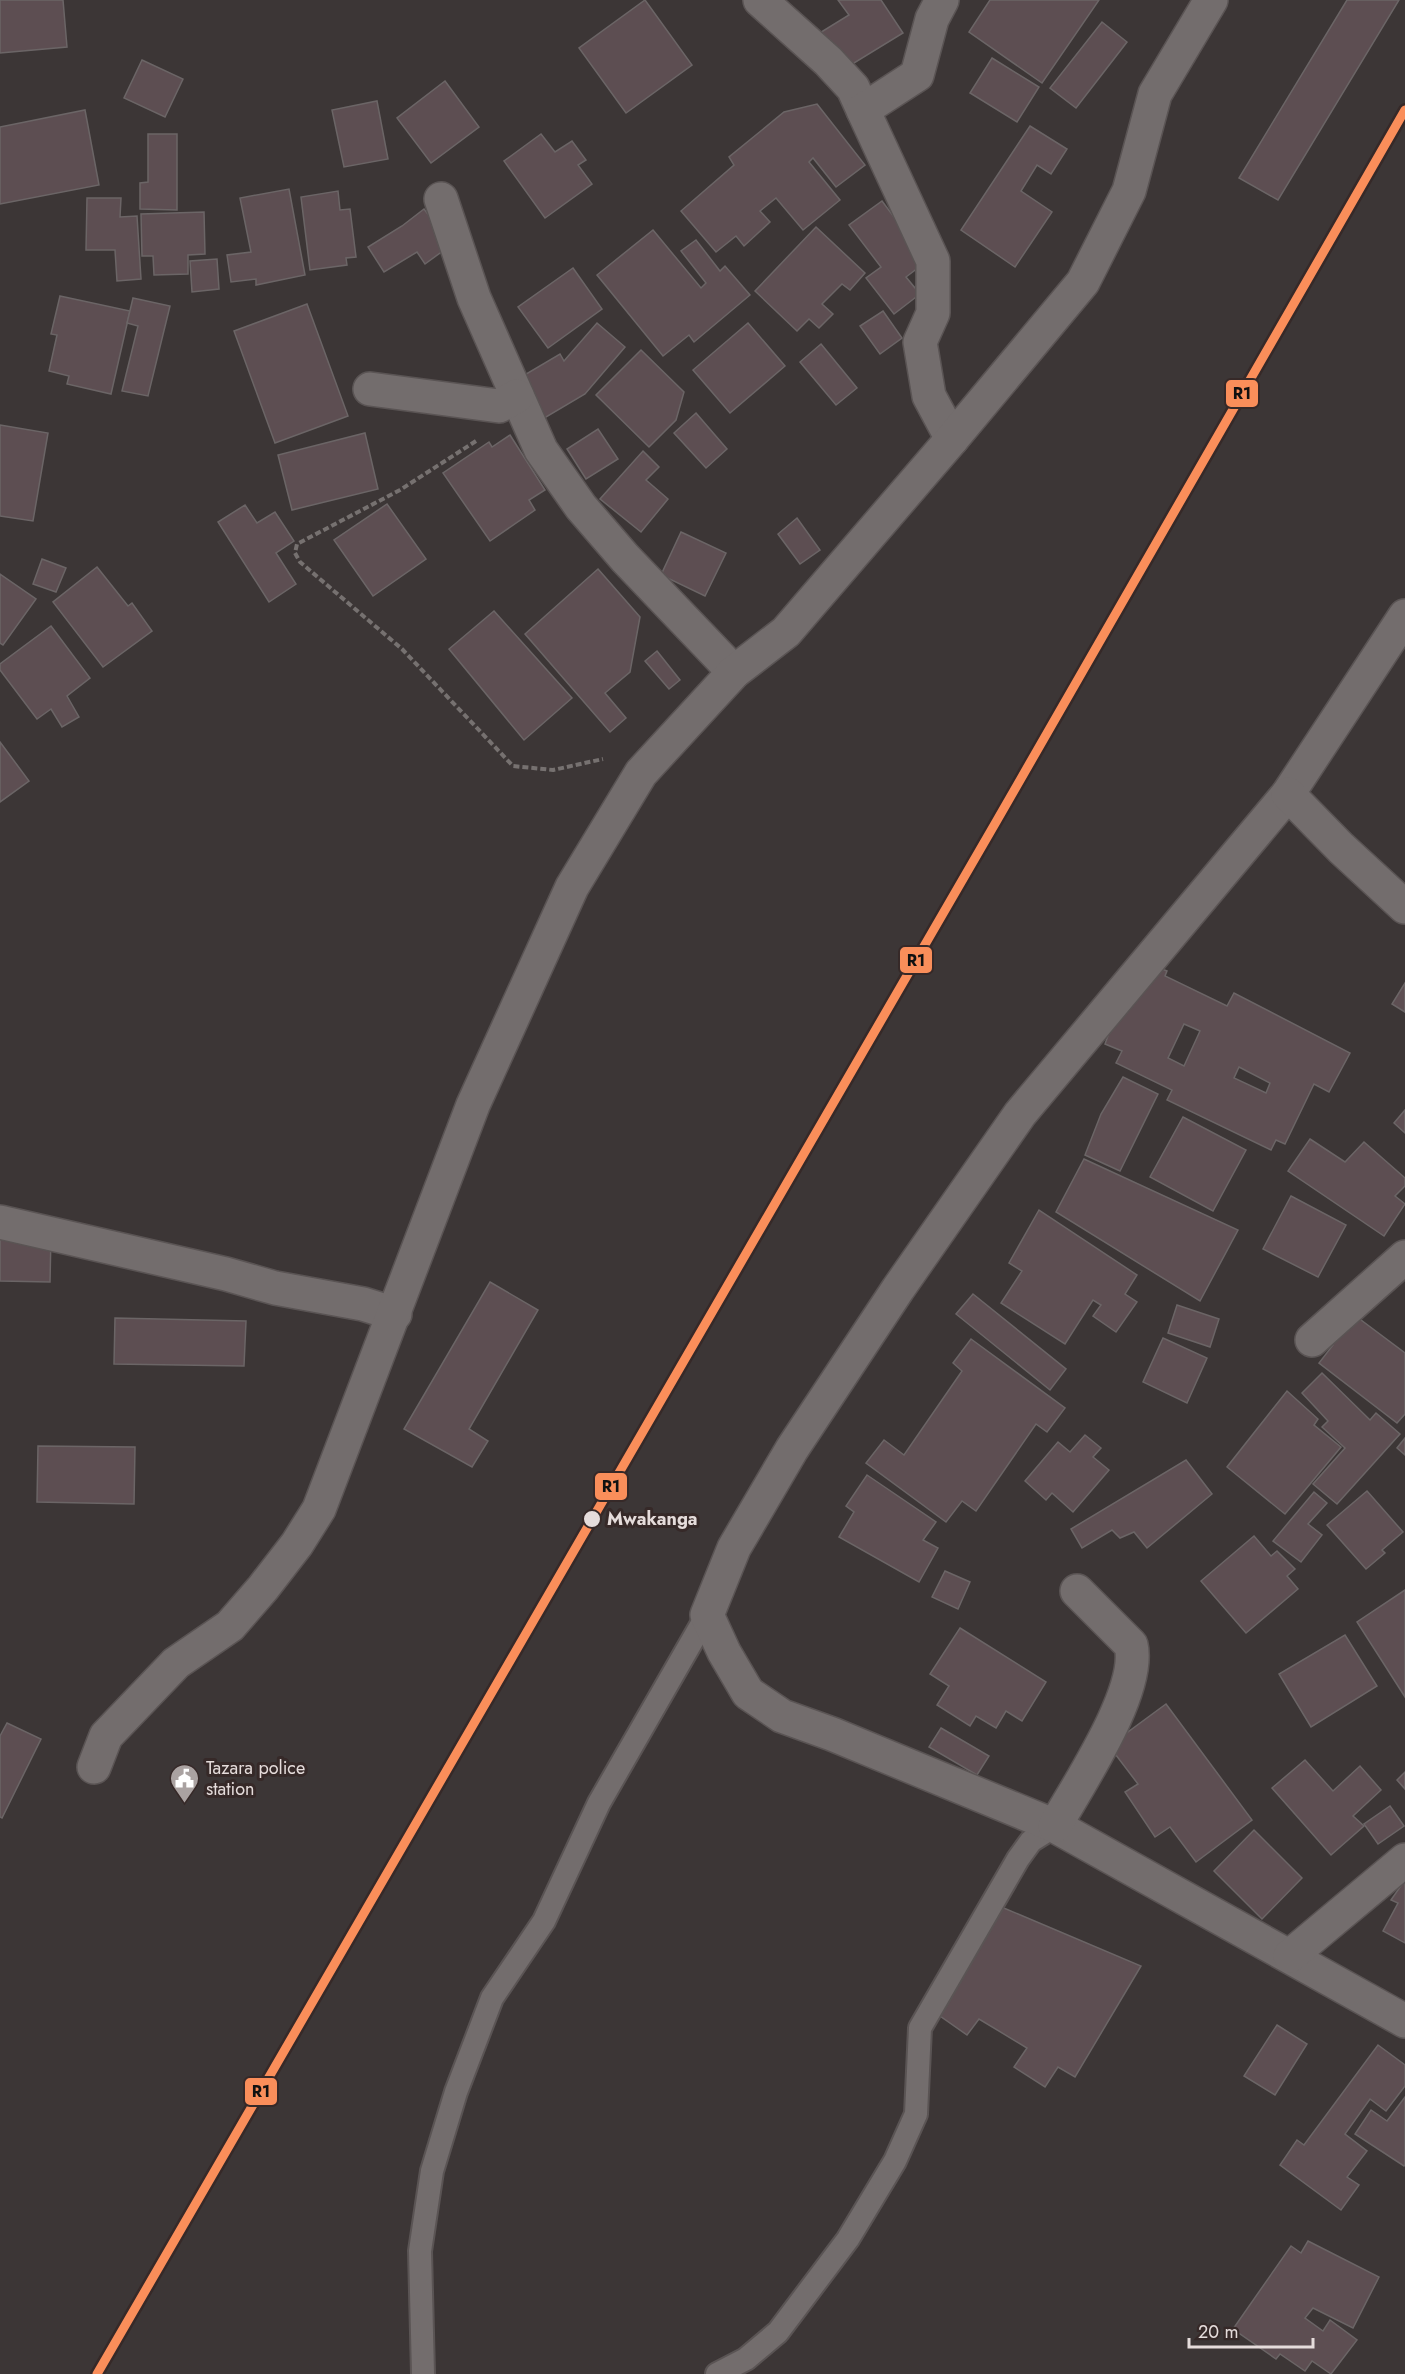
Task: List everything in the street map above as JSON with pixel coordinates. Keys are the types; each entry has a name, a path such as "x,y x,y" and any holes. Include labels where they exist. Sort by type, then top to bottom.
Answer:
{"street":[{"path":"760,0 828,61 853,88 933,261 933,313 920,342 929,396 952,439"},
{"path":"863,110 917,75 932,19 942,0"},
{"path":"94,1767 106,1736 176,1663 230,1626 297,1544 319,1509 473,1105 572,887 641,773 734,672 786,632 1083,282 1129,191 1155,94 1211,0"},
{"path":"441,199 508,401 581,507 625,558 734,672"},
{"path":"370,389 508,401"},
{"path":"1405,616 1288,794 1020,1114 898,1289 792,1449 734,1548 706,1615 748,1693 782,1716 832,1734 1055,1826 1405,2021"},
{"path":"1288,794 1341,848 1405,907"},
{"path":"0,1222 226,1274 275,1288 363,1304 395,1314"},
{"path":"1312,1340 1405,1257"},
{"path":"1055,1826 1113,1721 1134,1657 1131,1645 1077,1591"},
{"path":"1290,1956 1405,1860"}],"lane":[{"path":"423,2374 420,2251 432,2171 456,2092 492,1998 544,1921 599,1803 706,1615"},
{"path":"717,2374 746,2359 778,2332 848,2239 895,2161 916,2115 920,2028 1018,1859 1031,1841 1055,1826"}],"path":[{"path":"508,401 495,422 471,446 400,490 297,544 295,553 300,562 402,649 513,766 553,770 603,759 626,759 641,773"}],"building":[{"path":"0,0 63,0 67,47 0,53"},
{"path":"645,0 692,65 626,113 579,48"},
{"path":"838,0 881,0 903,33 841,71 818,34 849,15"},
{"path":"990,0 1099,0 1042,83 969,32"},
{"path":"1347,0 1399,0 1278,200 1239,178"},
{"path":"1102,22 1127,42 1076,108 1050,88"},
{"path":"992,58 1039,87 1017,122 970,93"},
{"path":"142,60 183,79 165,117 124,98"},
{"path":"445,81 479,127 431,163 397,118"},
{"path":"377,101 388,159 344,167 332,110"},
{"path":"817,104 865,165 836,187 813,158 809,162 840,200 803,230 776,198 760,211 770,222 744,246 736,236 716,252 681,211 734,165 729,157 784,112"},
{"path":"85,110 99,185 0,204 0,127"},
{"path":"1030,126 1067,149 1051,174 1037,165 1021,191 1052,212 1015,267 961,230"},
{"path":"148,134 177,134 177,210 140,209 140,183 148,182"},
{"path":"541,134 555,152 572,141 586,160 578,165 592,184 545,218 504,161"},
{"path":"289,189 305,275 256,285 256,279 231,282 227,255 251,252 240,198"},
{"path":"338,191 340,210 350,209 356,257 346,258 347,265 310,270 301,197"},
{"path":"87,198 121,198 120,217 137,216 141,279 117,281 115,250 86,250"},
{"path":"882,201 927,261 906,277 920,294 894,314 866,278 881,267 849,225"},
{"path":"424,209 451,245 425,264 417,252 384,272 368,247"},
{"path":"204,212 205,254 188,255 188,274 154,275 153,256 142,256 141,214"},
{"path":"816,227 865,273 850,290 842,284 822,304 833,314 819,328 809,319 797,331 755,291"},
{"path":"653,230 701,288 706,283 681,251 696,240 720,271 725,266 750,295 694,342 689,335 663,356 597,275"},
{"path":"217,259 219,289 192,292 190,261"},
{"path":"573,268 602,309 548,348 518,307"},
{"path":"60,296 130,311 111,394 67,384 69,376 49,371 57,335 51,334"},
{"path":"133,298 170,306 148,396 122,391 138,326 127,323"},
{"path":"307,304 348,416 275,443 234,331"},
{"path":"883,311 902,338 880,354 860,326"},
{"path":"597,323 625,347 585,394 541,420 516,380 560,354 564,361"},
{"path":"748,323 785,366 730,413 693,370"},
{"path":"821,344 857,388 836,405 800,362"},
{"path":"641,350 684,392 676,420 649,447 596,395"},
{"path":"696,413 727,449 706,468 674,433"},
{"path":"0,425 48,433 33,521 0,516"},
{"path":"598,429 618,459 586,479 567,449"},
{"path":"365,433 378,489 292,510 278,455"},
{"path":"510,435 545,490 529,500 535,510 490,541 443,473 489,442 492,447"},
{"path":"643,451 659,467 646,480 668,499 641,532 600,499"},
{"path":"387,504 426,559 373,596 334,540"},
{"path":"245,505 257,523 275,512 294,541 276,553 296,584 269,602 218,522"},
{"path":"797,518 820,550 800,564 778,534"},
{"path":"681,532 726,553 705,596 661,575"},
{"path":"42,559 66,568 56,592 33,584"},
{"path":"97,567 128,606 132,603 152,631 103,667 53,602"},
{"path":"598,569 640,617 630,672 605,693 626,718 610,732 525,634"},
{"path":"0,574 36,599 3,645 0,643"},
{"path":"494,611 572,698 524,740 449,649"},
{"path":"51,626 90,678 67,696 79,717 62,727 51,709 37,719 0,670 0,664"},
{"path":"657,651 680,680 669,689 645,661"},
{"path":"0,742 29,781 0,802"},
{"path":"1136,959 1167,971 1165,976 1227,1006 1234,993 1350,1053 1329,1092 1314,1084 1285,1144 1276,1140 1271,1150 1167,1100 1172,1090 1116,1063 1122,1051 1105,1044","holes":["1184,1024 1200,1031 1184,1066 1168,1058","1239,1067 1270,1083 1266,1093 1234,1078"]},
{"path":"1405,983 1405,1012 1392,1004"},
{"path":"1123,1077 1158,1094 1120,1171 1085,1155 1101,1114"},
{"path":"1405,1110 1405,1133 1394,1123"},
{"path":"1183,1117 1246,1150 1213,1211 1150,1177"},
{"path":"1310,1139 1345,1162 1364,1142 1405,1178 1405,1186 1395,1196 1405,1204 1384,1236 1288,1171"},
{"path":"1084,1159 1238,1230 1200,1301 1056,1212"},
{"path":"1291,1196 1346,1225 1318,1277 1263,1249"},
{"path":"1039,1210 1137,1275 1125,1294 1137,1302 1116,1332 1093,1316 1101,1305 1093,1300 1065,1344 1001,1303 1022,1271 1009,1263"},
{"path":"0,1234 51,1235 50,1282 0,1281"},
{"path":"490,1282 538,1310 469,1429 488,1441 472,1467 404,1429"},
{"path":"973,1294 1066,1369 1050,1390 956,1314"},
{"path":"1177,1305 1219,1319 1210,1347 1168,1333"},
{"path":"1349,1311 1405,1353 1405,1414 1397,1423 1319,1363 1333,1345 1327,1341"},
{"path":"115,1318 246,1321 244,1366 114,1364"},
{"path":"1163,1338 1207,1358 1187,1403 1143,1382"},
{"path":"971,1339 1065,1408 1047,1432 1036,1424 976,1511 962,1501 946,1522 866,1463 884,1440 904,1455 962,1371 953,1363"},
{"path":"1322,1373 1370,1420 1376,1413 1400,1434 1337,1504 1313,1484 1345,1448 1322,1427 1328,1421 1302,1393"},
{"path":"1287,1391 1318,1419 1314,1425 1341,1447 1285,1514 1227,1467"},
{"path":"1085,1435 1101,1448 1093,1457 1109,1470 1073,1512 1052,1493 1046,1500 1025,1481 1058,1442 1070,1452"},
{"path":"1405,1438 1405,1455 1397,1448"},
{"path":"38,1446 135,1447 134,1504 37,1502"},
{"path":"1186,1460 1212,1494 1147,1548 1134,1532 1120,1538 1112,1530 1082,1548 1071,1529"},
{"path":"867,1475 936,1522 923,1540 938,1548 919,1582 839,1537 854,1512 846,1506"},
{"path":"1367,1491 1403,1532 1382,1550 1385,1553 1366,1569 1327,1525"},
{"path":"1314,1492 1327,1503 1308,1524 1322,1535 1301,1562 1273,1541"},
{"path":"1254,1536 1271,1556 1277,1551 1295,1569 1287,1576 1298,1589 1246,1633 1201,1581"},
{"path":"945,1571 970,1582 958,1609 932,1597"},
{"path":"1405,1590 1405,1697 1357,1622"},
{"path":"960,1628 1046,1682 1022,1721 1006,1711 996,1728 976,1716 970,1726 937,1705 949,1686 930,1674"},
{"path":"1345,1635 1377,1686 1311,1727 1279,1674"},
{"path":"1166,1704 1252,1820 1196,1862 1170,1827 1155,1837 1125,1792 1138,1784 1109,1746"},
{"path":"7,1723 41,1739 2,1818 0,1817 0,1736"},
{"path":"941,1728 989,1756 977,1775 929,1747"},
{"path":"1305,1760 1333,1791 1360,1766 1381,1790 1353,1816 1364,1826 1331,1855 1272,1788"},
{"path":"1405,1772 1405,1789 1397,1780"},
{"path":"1390,1806 1404,1826 1378,1844 1364,1824"},
{"path":"1254,1830 1302,1878 1262,1919 1214,1871"},
{"path":"1405,1880 1405,1943 1383,1931 1398,1903 1391,1900"},
{"path":"999,1906 1141,1966 1075,2077 1058,2067 1045,2087 1014,2067 1027,2048 979,2019 967,2035 940,2016"},
{"path":"1277,2025 1307,2044 1275,2095 1244,2076"},
{"path":"1378,2045 1405,2065 1405,2086 1386,2111 1370,2099 1345,2134 1367,2151 1347,2177 1359,2185 1341,2210 1280,2165 1297,2140 1304,2145"},
{"path":"1405,2097 1404,2166 1355,2134 1371,2110 1387,2121"},
{"path":"1308,2241 1379,2277 1353,2328 1313,2308 1305,2318 1323,2331 1330,2320 1357,2340 1331,2374 1312,2361 1305,2371 1280,2354 1276,2359 1233,2329 1291,2246 1301,2253"}],"transit line":[{"name":"R1","path":"97,2374 996,822 1405,110"}],"place":[{"name":"Mwakanga","path":"592,1519"},
{"name":"Tazara police station","path":"185,1804"}]}
